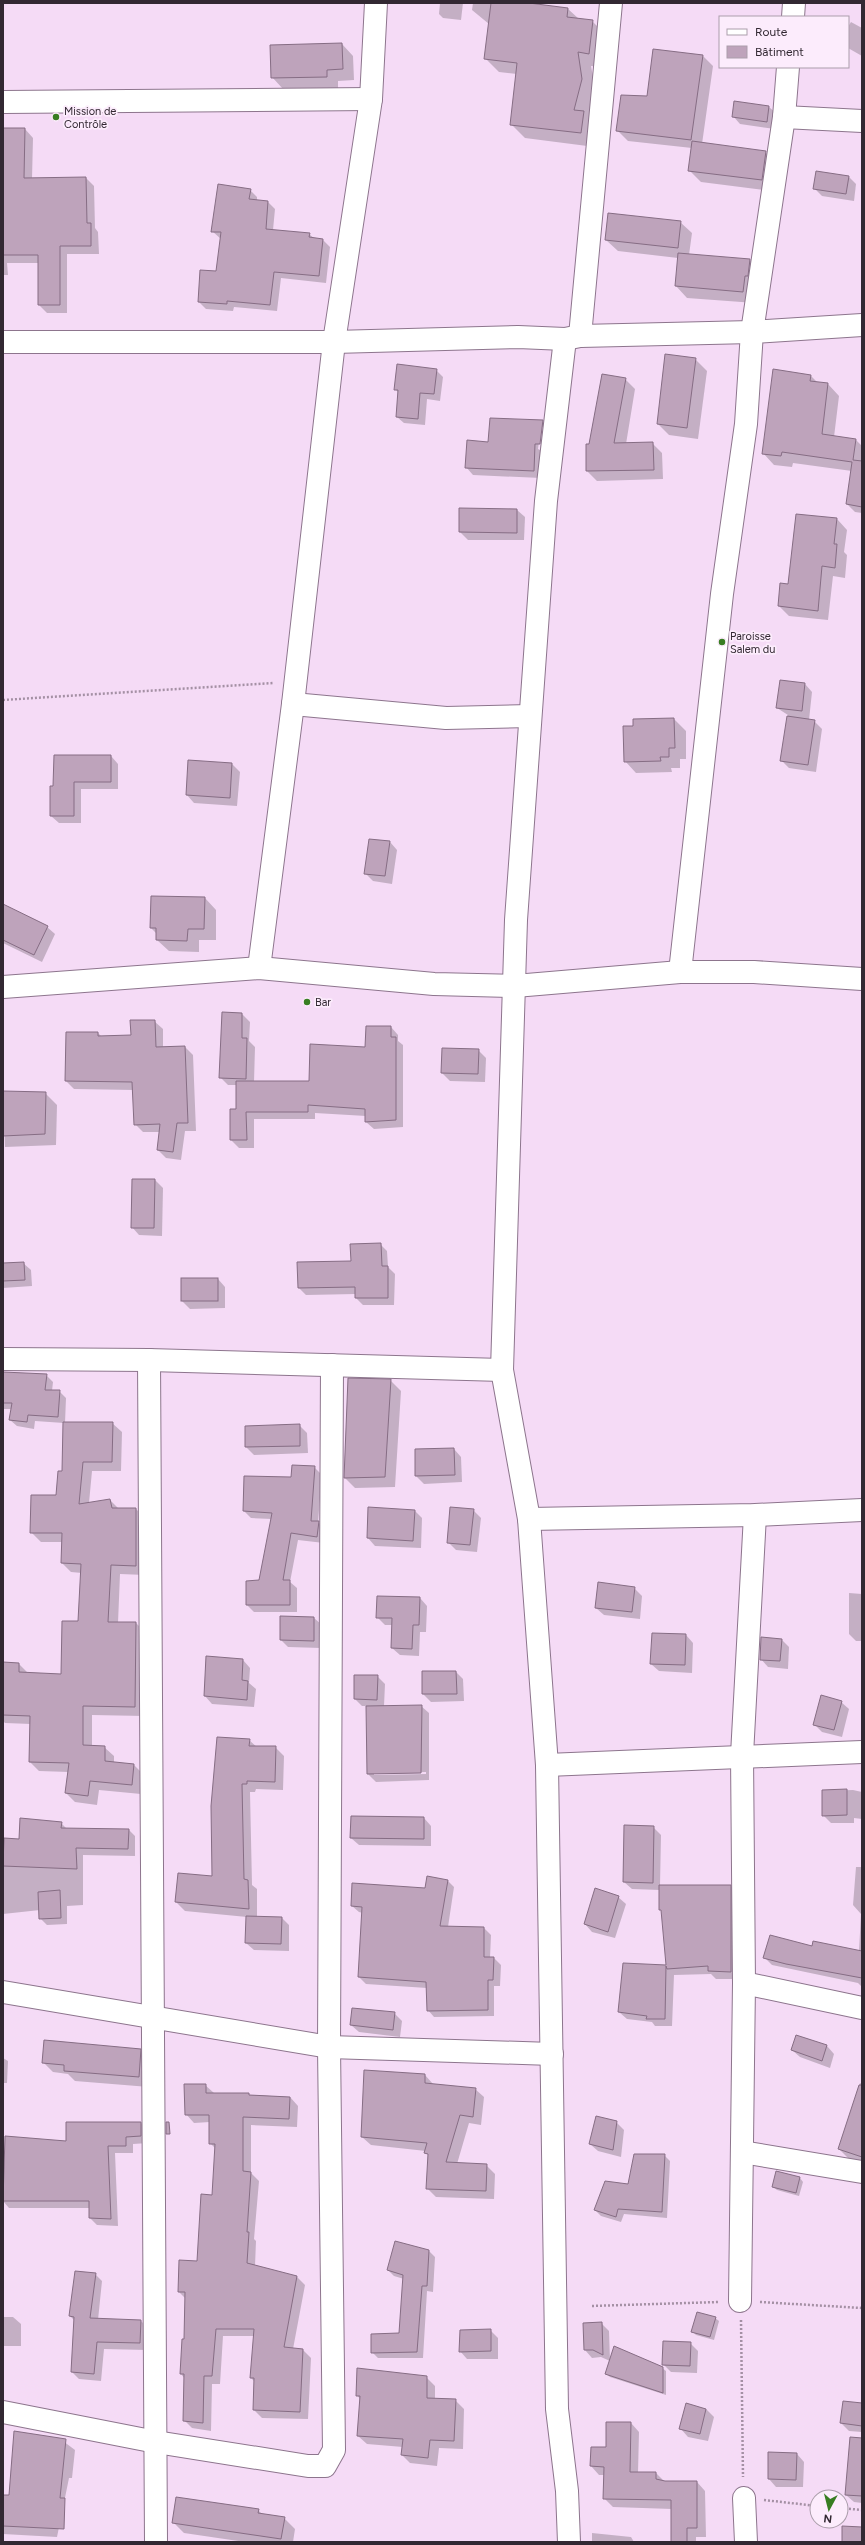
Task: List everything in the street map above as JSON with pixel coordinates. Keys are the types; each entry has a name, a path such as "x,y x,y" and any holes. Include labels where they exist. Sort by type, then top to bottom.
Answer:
{"street":[{"path":"259,968 293,704 334,342 370,99 376,3"},
{"path":"570,2542 567,2491 557,2409 547,1765 529,1519 502,1370 516,920 546,501 573,337 611,3"},
{"path":"793,16 794,3"},
{"path":"680,972 722,594 746,424 752,332 784,117 788,68"},
{"path":"3,102 370,99"},
{"path":"784,117 862,121"},
{"path":"3,342 334,342 752,332 862,325"},
{"path":"293,704 446,718 530,716"},
{"path":"3,987 259,968 434,984 515,986 680,972 754,972 862,980"},
{"path":"3,1359 150,1360 502,1370"},
{"path":"150,1360 152,2017 156,2542"},
{"path":"3,2412 156,2442 308,2466 325,2466 334,2450 329,2047 332,1365"},
{"path":"529,1519 755,1515 862,1510"},
{"path":"740,2301 744,1983 742,1755 755,1515"},
{"path":"547,1765 742,1755 862,1752"},
{"path":"744,1983 862,2008"},
{"path":"3,1992 329,2047 552,2054"},
{"path":"742,2152 862,2172"},
{"path":"744,2498 746,2542"}],"path":[{"path":"3,700 295,682"},
{"path":"740,2301 744,2498 809,2505"},
{"path":"849,2509 862,2510"}],"building":[{"path":"491,3 529,3 568,8 567,17 593,20 589,54 578,52 582,79 574,110 584,111 581,133 510,125 517,63 484,59"},
{"path":"342,43 343,69 327,70 327,77 271,78 270,45"},
{"path":"653,49 703,55 691,140 616,131 621,95 647,96"},
{"path":"734,101 769,106 767,122 732,117"},
{"path":"3,128 25,128 24,178 86,177 87,223 91,223 91,246 60,246 60,305 38,305 38,255 3,255"},
{"path":"692,141 766,151 762,180 688,171"},
{"path":"816,171 849,176 846,194 813,189"},
{"path":"218,184 251,189 249,199 268,201 266,229 310,233 309,237 323,239 319,276 274,272 270,305 227,301 227,304 198,302 200,270 216,271 221,232 211,232"},
{"path":"608,213 681,221 678,248 605,240"},
{"path":"678,253 750,259 748,276 745,276 743,292 675,286"},
{"path":"665,354 696,358 687,428 657,424"},
{"path":"397,364 437,369 434,394 420,393 418,419 396,417 398,390 394,390"},
{"path":"773,369 811,375 810,381 828,383 822,434 856,439 853,460 862,461 862,507 846,504 852,462 782,452 781,456 762,454"},
{"path":"602,374 626,378 614,443 653,442 654,470 586,471 586,444 589,444"},
{"path":"490,418 543,420 540,444 535,444 534,471 465,468 467,440 488,442"},
{"path":"459,508 517,509 517,533 459,532"},
{"path":"796,514 837,518 834,544 837,544 835,568 822,566 818,611 778,606 780,583 788,584"},
{"path":"780,680 805,683 802,711 776,708"},
{"path":"787,716 815,720 808,765 780,761"},
{"path":"674,718 675,748 669,748 669,757 660,757 661,761 624,762 623,726 633,726 633,719"},
{"path":"54,755 111,755 111,782 74,782 74,816 50,816 50,786 53,786"},
{"path":"188,760 232,763 230,798 186,795"},
{"path":"369,839 390,841 385,876 364,874"},
{"path":"151,896 205,897 204,929 188,929 187,941 156,940 156,928 150,928"},
{"path":"3,904 48,926 34,955 3,940"},
{"path":"222,1012 242,1013 242,1038 247,1038 246,1079 219,1078"},
{"path":"130,1020 155,1020 156,1047 185,1046 188,1123 177,1123 173,1152 157,1150 160,1124 134,1125 132,1082 65,1081 66,1032 98,1032 98,1036 131,1035"},
{"path":"366,1026 391,1026 391,1037 396,1037 396,1120 365,1122 365,1109 308,1105 308,1112 246,1112 247,1140 230,1140 230,1109 236,1109 236,1081 309,1081 310,1044 365,1047"},
{"path":"442,1048 479,1049 478,1074 441,1073"},
{"path":"3,1091 46,1092 45,1134 3,1136"},
{"path":"132,1179 155,1179 154,1228 131,1228"},
{"path":"381,1243 382,1266 388,1266 388,1298 355,1298 355,1287 298,1288 297,1262 351,1261 350,1244"},
{"path":"24,1262 25,1280 3,1281 3,1263"},
{"path":"181,1278 218,1278 218,1301 181,1301"},
{"path":"3,1372 47,1374 45,1390 60,1390 58,1417 28,1415 27,1422 9,1420 12,1403 3,1403"},
{"path":"348,1378 391,1379 385,1477 344,1478"},
{"path":"63,1422 113,1422 112,1462 83,1462 79,1504 110,1499 112,1508 136,1508 136,1566 111,1565 108,1622 136,1622 135,1707 83,1706 83,1745 105,1746 105,1761 134,1764 132,1785 90,1781 88,1796 65,1793 69,1763 29,1762 30,1716 3,1715 3,1662 19,1663 19,1672 61,1674 62,1621 78,1621 81,1564 61,1563 62,1533 30,1533 31,1495 56,1495 58,1471 62,1471"},
{"path":"300,1424 300,1446 245,1447 245,1426"},
{"path":"454,1448 455,1475 415,1476 415,1449"},
{"path":"292,1465 315,1466 311,1521 319,1521 317,1537 291,1533 283,1580 290,1580 290,1605 246,1605 246,1581 259,1580 272,1513 243,1511 244,1476 291,1477"},
{"path":"368,1507 415,1510 413,1541 367,1538"},
{"path":"450,1507 474,1509 470,1545 447,1543"},
{"path":"598,1582 635,1587 632,1612 595,1608"},
{"path":"377,1596 420,1597 419,1625 413,1625 412,1649 391,1648 392,1618 376,1618"},
{"path":"280,1616 314,1617 314,1641 280,1640"},
{"path":"652,1633 686,1634 685,1665 650,1664"},
{"path":"761,1637 782,1639 780,1661 760,1660"},
{"path":"206,1656 243,1659 242,1680 248,1681 247,1700 204,1696"},
{"path":"422,1671 456,1671 457,1694 422,1694"},
{"path":"354,1675 378,1675 377,1700 354,1699"},
{"path":"821,1695 842,1701 834,1730 813,1725"},
{"path":"422,1705 421,1773 367,1774 366,1706"},
{"path":"217,1737 250,1739 249,1746 276,1746 275,1782 247,1781 247,1784 242,1784 244,1879 248,1880 249,1909 175,1902 178,1873 212,1876 211,1806"},
{"path":"847,1789 847,1815 822,1816 822,1790"},
{"path":"351,1816 424,1817 424,1839 350,1838"},
{"path":"20,1818 62,1822 61,1828 129,1829 128,1849 76,1848 77,1869 3,1866 4,1838 19,1839"},
{"path":"624,1825 654,1826 653,1883 623,1882"},
{"path":"427,1876 448,1880 440,1926 484,1927 484,1957 494,1957 493,1980 488,1980 488,2010 427,2011 426,1982 358,1977 362,1907 351,1906 352,1883 425,1888"},
{"path":"659,1885 731,1885 731,1972 708,1971 708,1966 667,1969 666,1966 665,2019 646,2019 647,2016 618,2012 623,1963 666,1965 661,1910 659,1910"},
{"path":"595,1888 619,1896 608,1932 584,1924"},
{"path":"60,1890 61,1918 39,1919 38,1892"},
{"path":"246,1916 282,1917 281,1944 245,1943"},
{"path":"770,1935 812,1946 813,1941 862,1951 862,1978 786,1964 763,1958"},
{"path":"352,2008 395,2012 393,2030 350,2025"},
{"path":"796,2035 827,2045 822,2061 791,2050"},
{"path":"44,2040 141,2049 139,2077 64,2071 64,2065 42,2063"},
{"path":"364,2070 425,2074 425,2083 476,2088 473,2117 460,2115 446,2162 487,2164 486,2191 426,2189 428,2154 424,2153 427,2143 361,2137"},
{"path":"184,2084 206,2084 206,2093 249,2093 249,2095 290,2097 289,2119 243,2117 243,2171 251,2172 247,2232 249,2232 247,2263 297,2276 284,2347 303,2349 300,2412 253,2410 254,2378 250,2378 254,2329 216,2329 212,2376 204,2376 203,2423 183,2421 184,2374 180,2374 182,2339 184,2339 185,2292 178,2292 179,2260 197,2261 201,2194 212,2195 215,2144 209,2144 209,2115 185,2115"},
{"path":"859,2085 862,2085 862,2157 838,2149"},
{"path":"596,2116 617,2121 613,2150 589,2144"},
{"path":"66,2122 141,2122 141,2136 126,2137 126,2146 108,2146 111,2219 89,2218 89,2201 3,2201 5,2136 66,2141"},
{"path":"166,2122 169,2122 170,2134 166,2134"},
{"path":"634,2154 665,2154 662,2212 618,2209 616,2217 594,2210 605,2181 628,2184"},
{"path":"776,2171 800,2177 796,2193 772,2187"},
{"path":"395,2241 429,2250 427,2286 422,2286 417,2352 371,2353 371,2334 399,2333 403,2275 387,2270"},
{"path":"75,2271 96,2273 90,2318 141,2320 140,2343 97,2342 94,2374 71,2372 74,2317 69,2316"},
{"path":"697,2312 716,2317 710,2337 691,2332"},
{"path":"602,2322 603,2355 593,2350 584,2350 583,2323"},
{"path":"491,2329 491,2351 459,2352 460,2330"},
{"path":"663,2341 691,2342 690,2366 662,2365"},
{"path":"614,2346 663,2367 663,2393 605,2374"},
{"path":"357,2368 427,2376 427,2398 456,2399 454,2441 430,2440 428,2458 401,2455 403,2439 357,2436 360,2396 356,2396"},
{"path":"843,2401 862,2403 862,2426 840,2423"},
{"path":"686,2403 706,2409 700,2434 679,2429"},
{"path":"606,2422 631,2422 630,2472 656,2472 656,2479 665,2481 697,2481 697,2528 687,2528 687,2542 671,2542 671,2500 603,2499 604,2467 590,2466 591,2447 606,2447"},
{"path":"14,2431 66,2439 60,2498 65,2498 64,2529 3,2526 3,2495 9,2495"},
{"path":"850,2437 862,2438 862,2496 849,2495 849,2489 846,2489"},
{"path":"768,2452 797,2453 796,2480 768,2479"},
{"path":"176,2497 259,2509 258,2513 285,2517 281,2539 172,2523"},
{"path":"849,2526 862,2527 862,2542 842,2542 842,2529 849,2529"}],"place":[{"name":"Mission de Contrôle","path":"56,117"},
{"name":"Paroisse Salem du","path":"722,642"},
{"name":"Bar","path":"307,1002"}]}
